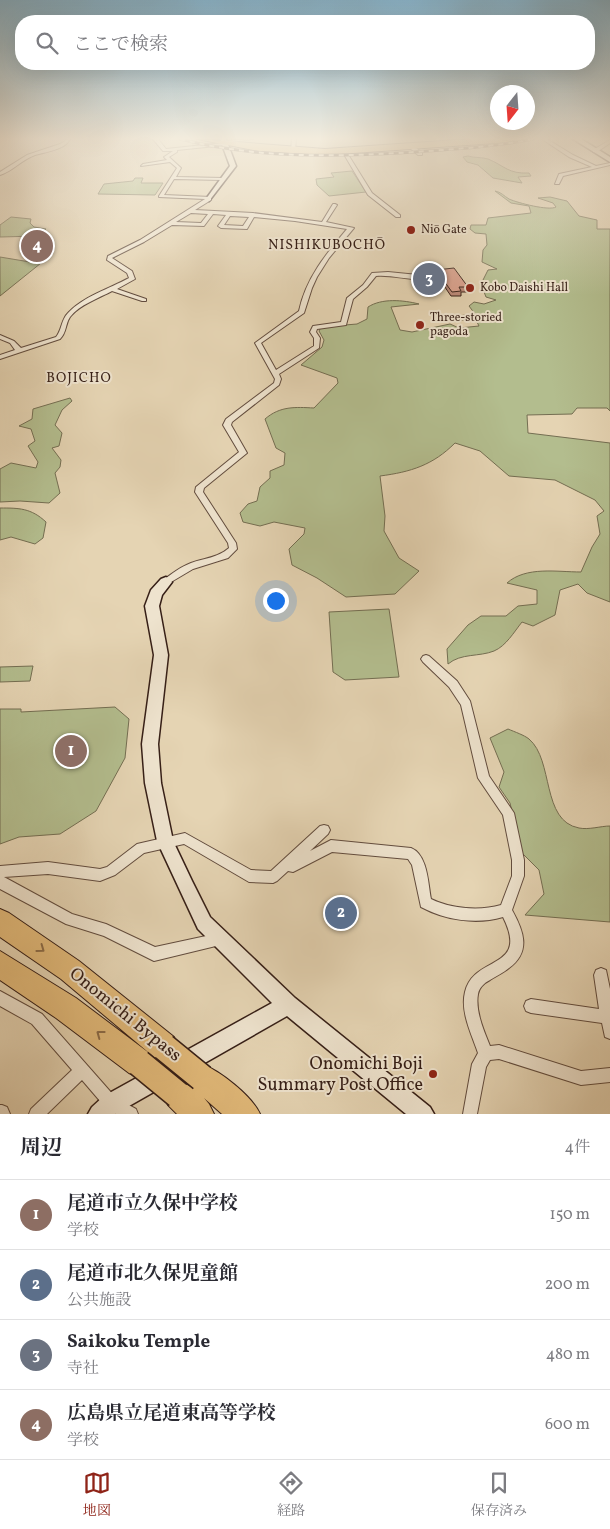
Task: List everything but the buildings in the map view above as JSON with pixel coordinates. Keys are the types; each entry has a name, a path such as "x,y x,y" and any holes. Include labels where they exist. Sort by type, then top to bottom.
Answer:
{"highway":[{"name":"Onomichi Bypass","path":"0,922 70,970 245,1114"},
{"name":"Onomichi Bypass","path":"0,964 66,1008 139,1063 189,1105"}],"street":[{"path":"165,191 162,196 209,198"},
{"path":"0,357 58,338 64,333 68,315 132,280 130,272 109,259 110,257 190,211 209,198 215,191"},
{"path":"368,191 398,216"},
{"path":"324,222 334,205"},
{"path":"190,211 324,222 351,228 312,277 304,296 302,312 258,343 278,379 274,388 237,414 227,425 243,453 200,488 199,492 232,543 233,549 227,556 195,564 181,571 166,582 156,593 152,606 153,618 160,636 161,655 150,744 152,783 165,841 204,923 288,1005 423,1114"},
{"path":"170,223 202,225 211,213"},
{"path":"229,214 221,226 245,228 253,215"},
{"path":"274,374 316,347 317,338 313,332 315,328 344,324 350,298 365,286 374,274 383,272 428,278"},
{"path":"114,290 144,300"},
{"path":"0,337 12,342 20,351"},
{"path":"426,659 453,684 466,704 484,778 508,813 518,860 518,876 506,910 516,934 516,948 512,958 478,981 470,992 471,1006 486,1054"},
{"path":"0,872 48,868 100,875 111,871 142,848 165,841 185,838 249,876 274,877 324,830"},
{"path":"288,865 293,866 331,846 411,854 418,863 425,903 436,910 494,915 506,910"},
{"path":"0,882 70,920 106,930 154,954 220,939"},
{"path":"601,975 610,1032"},
{"path":"0,998 37,1019 81,1071 105,1109 131,1114"},
{"path":"105,1109 288,1005"},
{"path":"532,1006 609,1017"},
{"path":"470,1114 479,1064 486,1054 500,1052 581,1078 610,1075"},
{"path":"36,1114 81,1071"}],"green space":[{"path":"100,191 158,191 155,195 98,194"},
{"path":"324,191 366,192 329,196"},
{"path":"495,191 513,201 540,207 556,207 553,203 538,198 550,197 567,201 579,216 597,220 597,229 610,229 610,411 607,408 577,408 572,414 527,415 528,433 610,443 610,602 587,593 578,584 560,590 555,615 533,626 522,622 498,649 488,653 459,658 448,664 447,649 468,625 481,616 506,616 518,606 537,604 537,590 507,583 523,574 532,572 581,572 600,534 597,516 604,511 595,500 555,480 509,476 480,451 455,443 438,457 412,470 380,476 385,516 384,531 399,558 419,571 395,594 346,597 317,578 292,565 289,549 304,534 305,528 274,522 260,526 243,522 240,513 248,504 257,501 260,487 270,478 270,471 284,465 285,453 276,448 265,419 282,410 314,408 338,383 337,378 301,365 322,347 324,340 319,331 321,327 357,324 367,319 368,307 380,302 393,301 419,304 391,307 400,330 412,332 450,324 459,328 479,326 475,318 456,321 457,316 475,314 469,306 474,302 484,304 496,300 486,297 481,284 488,270 497,269 482,262 483,250 487,245 486,234 475,233 470,229 471,225 486,225 488,218 531,213 529,206 511,203"},
{"path":"11,217 31,219 30,223 34,227 46,229 38,236 0,237 0,225"},
{"path":"40,254 51,255 0,296 0,257 30,262"},
{"path":"70,398 72,401 62,410 55,425 62,433 59,446 52,448 61,460 60,467 55,473 60,493 49,503 0,502 0,469 11,463 36,468 38,462 28,446 35,441 31,429 19,426 32,419 33,409"},
{"path":"0,508 30,511 40,517 46,522 43,538 35,544 11,537 0,540"},
{"path":"389,609 399,677 345,680 333,672 329,612"},
{"path":"33,666 30,681 0,682 0,667"},
{"path":"115,707 129,719 125,758 96,811 60,834 19,837 0,844 0,709 21,709 21,712"},
{"path":"508,729 529,739 537,749 553,802 559,814 567,823 579,828 610,826 610,922 525,915 544,894 539,870 522,853 510,803 499,787 504,772 490,738"}],"place":[{"name":"Niō Gate","path":"411,230"},
{"name":"広島県立尾道東高等学校","path":"37,246"},
{"name":"Saikoku Temple","path":"429,279"},
{"name":"Kobo Daishi Hall","path":"470,288"},
{"name":"Three-storied pagoda","path":"420,325"},
{"name":"尾道市立久保中学校","path":"71,751"},
{"name":"尾道市北久保児童館","path":"341,913"},
{"name":"Onomichi Boji Summary Post Office","path":"433,1074"}],"district":[{"name":"NISHIKUBOCHŌ","path":"327,245"},
{"name":"BOJICHO","path":"79,378"}]}
